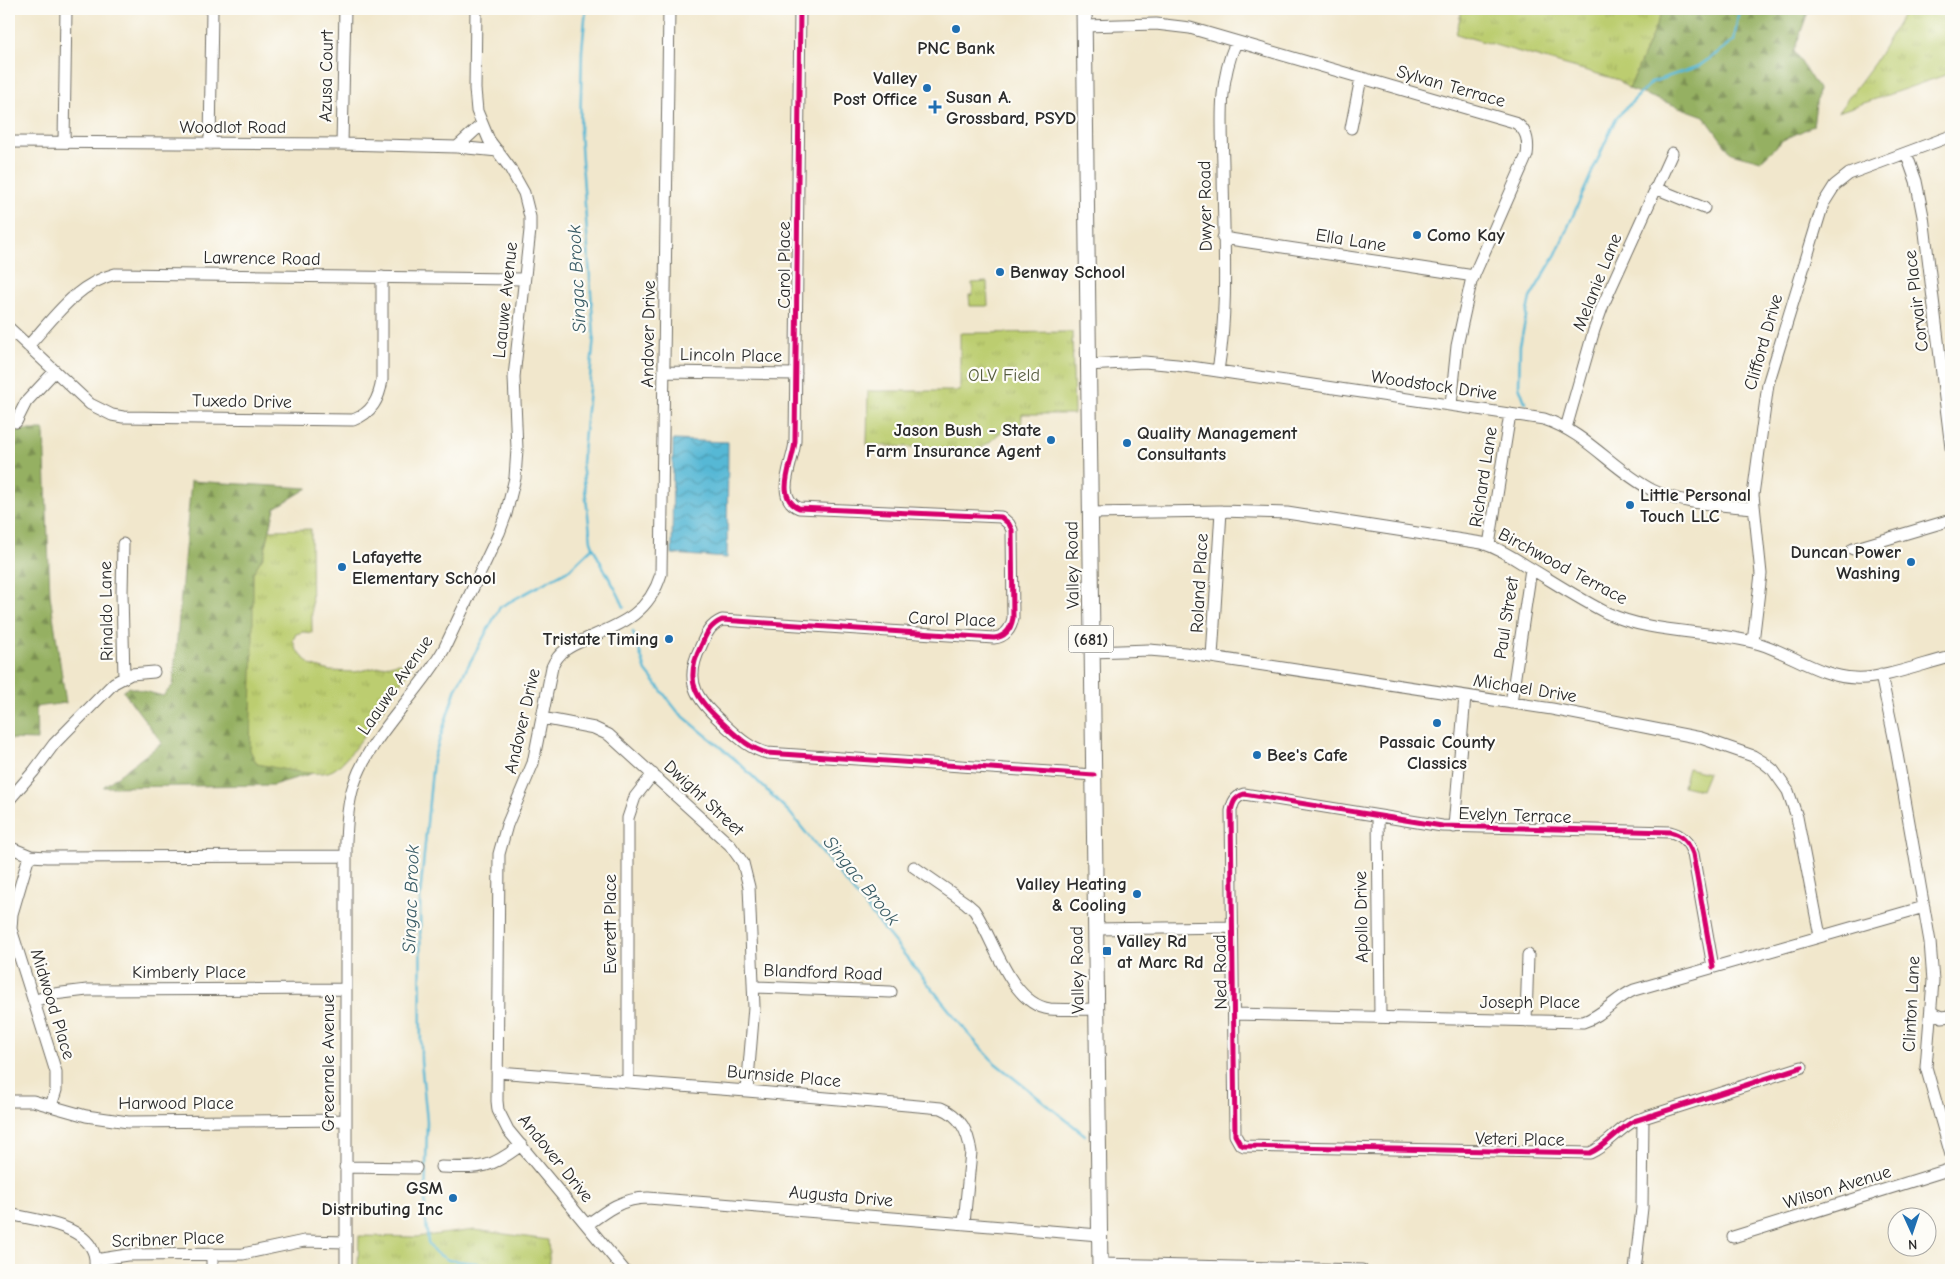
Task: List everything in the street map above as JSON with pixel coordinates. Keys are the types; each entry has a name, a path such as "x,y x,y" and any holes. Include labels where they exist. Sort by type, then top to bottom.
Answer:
{"main road":[{"name":"Valley Road","path":"1084,9 1100,1267"}],"street":[{"path":"64,142 66,9"},
{"path":"210,144 212,9"},
{"name":"Azusa Court","path":"342,144 345,9"},
{"name":"Laauwe Avenue","path":"346,856 348,815 355,782 375,743 435,664 454,628 506,514 516,478 518,462 514,377 530,230 528,206 518,181 489,140 477,111 475,100 476,9"},
{"name":"Andover Drive","path":"624,1270 508,1130 498,1110 499,854 507,825 534,764 552,667 560,653 566,648 633,616 649,601 658,585 662,562 670,9"},
{"name":"Carol Place","path":"800,9 796,441 786,482 790,501 800,508 1001,517 1006,520 1012,530 1012,623 1005,634 994,638 722,620 708,630 696,655 693,674 700,700 744,742 767,753 1094,774"},
{"name":"Sylvan Terrace","path":"1084,26 1173,25 1190,28 1519,125 1526,133 1528,140 1527,155 1474,276 1457,346 1451,405"},
{"name":"Dwyer Road","path":"1218,371 1223,328 1221,106 1226,72 1236,42"},
{"path":"1351,128 1361,78"},
{"path":"457,147 482,124"},
{"name":"Clifford Drive","path":"1754,642 1761,574 1752,495 1768,384 1822,204 1828,193 1843,178 1951,136"},
{"name":"Woodlot Road","path":"9,142 342,144 457,147 498,152"},
{"name":"Melanie Lane","path":"1566,428 1588,349 1603,305 1672,153"},
{"name":"Corvair Place","path":"1906,153 1916,181 1923,216 1951,448"},
{"path":"1655,188 1704,208"},
{"name":"Ella Lane","path":"1223,238 1474,276"},
{"name":"Lawrence Road","path":"28,346 81,289 91,282 115,274 524,279"},
{"name":"Tuxedo Drive","path":"9,328 90,404 112,415 124,417 353,420 361,417 372,408 380,390 382,380 382,277"},
{"name":"Woodstock Drive","path":"1088,365 1124,362 1161,363 1544,419 1566,428 1638,482 1652,490 1676,499 1753,508"},
{"path":"16,422 26,402 55,371"},
{"name":"Lincoln Place","path":"665,372 796,374"},
{"name":"Richard Lane","path":"1489,545 1510,414"},
{"name":"Birchwood Terrace","path":"1090,512 1221,511 1287,513 1489,545 1593,606 1623,618 1641,623 1754,642 1830,674 1858,679 1881,675 1951,656"},
{"name":"Roland Place","path":"1212,657 1221,511"},
{"path":"1853,549 1951,520"},
{"name":"Rinaldo Lane","path":"123,544 124,677"},
{"name":"Paul Street","path":"1511,703 1532,569"},
{"name":"Michael Drive","path":"1092,652 1163,650 1511,703 1684,733 1746,754 1763,762 1781,780 1793,804 1798,818 1820,936"},
{"path":"9,800 54,744 114,683 124,677 143,672 154,672"},
{"name":"Clinton Lane","path":"1881,675 1894,736 1932,962 1931,1012 1926,1066 1951,1155"},
{"path":"1454,827 1465,696"},
{"name":"Dwight Street","path":"542,718 600,730 618,742 730,844 743,863 749,887 754,987 754,1022 747,1091"},
{"name":"Everett Place","path":"628,1082 628,818 635,797 653,774"},
{"name":"Evelyn Terrace","path":"1231,820 1232,805 1235,799 1244,794 1454,827 1670,832 1677,834 1687,842 1693,854 1714,967"},
{"name":"Apollo Drive","path":"1378,816 1380,1017"},
{"name":"Ned Road","path":"1231,820 1235,1124"},
{"path":"9,846 29,856 346,856"},
{"name":"Midwood Place","path":"29,856 10,921 56,1072 56,1090 51,1106"},
{"name":"Greenrale Avenue","path":"346,856 346,1270"},
{"path":"914,866 974,910 1016,986 1031,1002 1049,1009 1097,1009"},
{"name":"Joseph Place","path":"1234,1014 1576,1022 1591,1019 1628,992 1924,907"},
{"path":"1095,929 1233,927"},
{"path":"1526,1021 1528,955"},
{"name":"Blandford Road","path":"754,987 892,992"},
{"name":"Kimberly Place","path":"34,1001 54,994 87,990 345,989"},
{"path":"1931,1012 1942,1017 1951,1016"},
{"name":"Veteri Place","path":"1235,1124 1237,1140 1244,1146 1582,1154 1598,1150 1623,1126 1802,1067"},
{"name":"Burnside Place","path":"497,1072 924,1105 941,1108 949,1111 962,1124 971,1152 964,1223"},
{"name":"Harwood Place","path":"9,1101 33,1101 86,1116 128,1122 345,1120"},
{"path":"1635,1270 1641,1232 1644,1118"},
{"path":"441,1167 477,1168 488,1166 504,1158 521,1145"},
{"path":"346,1167 416,1168"},
{"name":"Wilson Avenue","path":"1733,1237 1951,1169"},
{"name":"Augusta Drive","path":"587,1225 608,1208 619,1203 641,1198 1099,1234"},
{"name":"Scribner Place","path":"9,1214 59,1226 78,1233 91,1246 95,1265 127,1255 252,1253 304,1241 346,1242"},
{"path":"212,1254 212,1270"},
{"path":"1100,1267 1362,1270"}],"green space":[{"path":"1462,9 1663,9 1629,89 1619,80 1456,34"},
{"path":"1663,9 1809,9 1794,51 1818,89 1813,126 1783,140 1761,161 1731,153 1704,116 1629,89"},
{"path":"1906,9 1951,9 1951,73 1838,112 1875,62"},
{"path":"987,282 988,306 970,306 969,295 973,295 972,283"},
{"name":"OLV Field","path":"1072,332 1074,414 1022,414 1021,431 1008,428 977,450 867,445 868,391 960,391 960,333"},
{"path":"9,430 44,430 50,595 66,703 36,707 37,740 9,739"},
{"path":"191,481 308,488 275,508 264,555 253,573 257,764 313,773 273,785 103,787 162,743 123,691 129,687 163,696 173,685"},
{"path":"311,529 312,633 303,632 296,634 293,640 296,649 310,665 330,671 354,672 399,663 412,667 351,753 333,770 317,773 296,772 257,764 250,750 253,573 264,555 270,530"},
{"path":"1688,768 1708,773 1701,790 1683,786"},
{"path":"475,1230 548,1240 550,1270 358,1270 359,1236 416,1237"}],"water":[{"path":"673,440 728,442 727,558 672,554"}],"waterway":[{"name":"Singac Brook","path":"586,9 582,50 580,132 594,336 582,463 591,541 624,607"},
{"path":"1525,402 1519,386 1520,345 1530,298 1556,254 1616,118 1652,82 1699,66 1734,41 1739,9"},
{"name":"Singac Brook","path":"495,1270 476,1263 448,1260 433,1251 428,1242 425,1211 427,1121 421,1061 420,896 433,760 456,688 500,607 570,569 593,547"},
{"name":"Singac Brook","path":"633,632 646,671 678,712 737,761 790,813 971,1037 995,1063 1085,1135"}],"cycle path":[{"path":"800,9 795,441 787,478 787,496 791,503 799,508 1001,517 1009,524 1012,530 1013,618 1007,632 994,638 722,620 714,624 709,630 695,660 693,682 696,692 709,710 737,736 751,746 767,753 1094,775"},
{"path":"1713,967 1693,854 1685,840 1675,833 1442,826 1241,795 1236,798 1231,811 1235,1135 1240,1144 1244,1146 1590,1153 1634,1121 1802,1067"}],"place":[{"name":"PNC Bank","path":"956,29"},
{"name":"Valley Post Office","path":"927,88"},
{"name":"Susan A. Grossbard, PSYD","path":"935,107"},
{"name":"Como Kay","path":"1417,235"},
{"name":"Benway School","path":"1000,272"},
{"name":"Jason Bush - State Farm Insurance Agent","path":"1051,440"},
{"name":"Quality Management Consultants","path":"1127,443"},
{"name":"Little Personal Touch LLC","path":"1630,505"},
{"name":"Duncan Power Washing","path":"1911,562"},
{"name":"Lafayette Elementary School","path":"342,567"},
{"name":"Tristate Timing","path":"669,639"},
{"name":"Passaic County Classics","path":"1437,723"},
{"name":"Bee's Cafe","path":"1257,755"},
{"name":"Valley Heating & Cooling","path":"1137,894"},
{"name":"Valley Rd at Marc Rd","path":"1107,951"},
{"name":"GSM Distributing Inc","path":"453,1198"}]}
